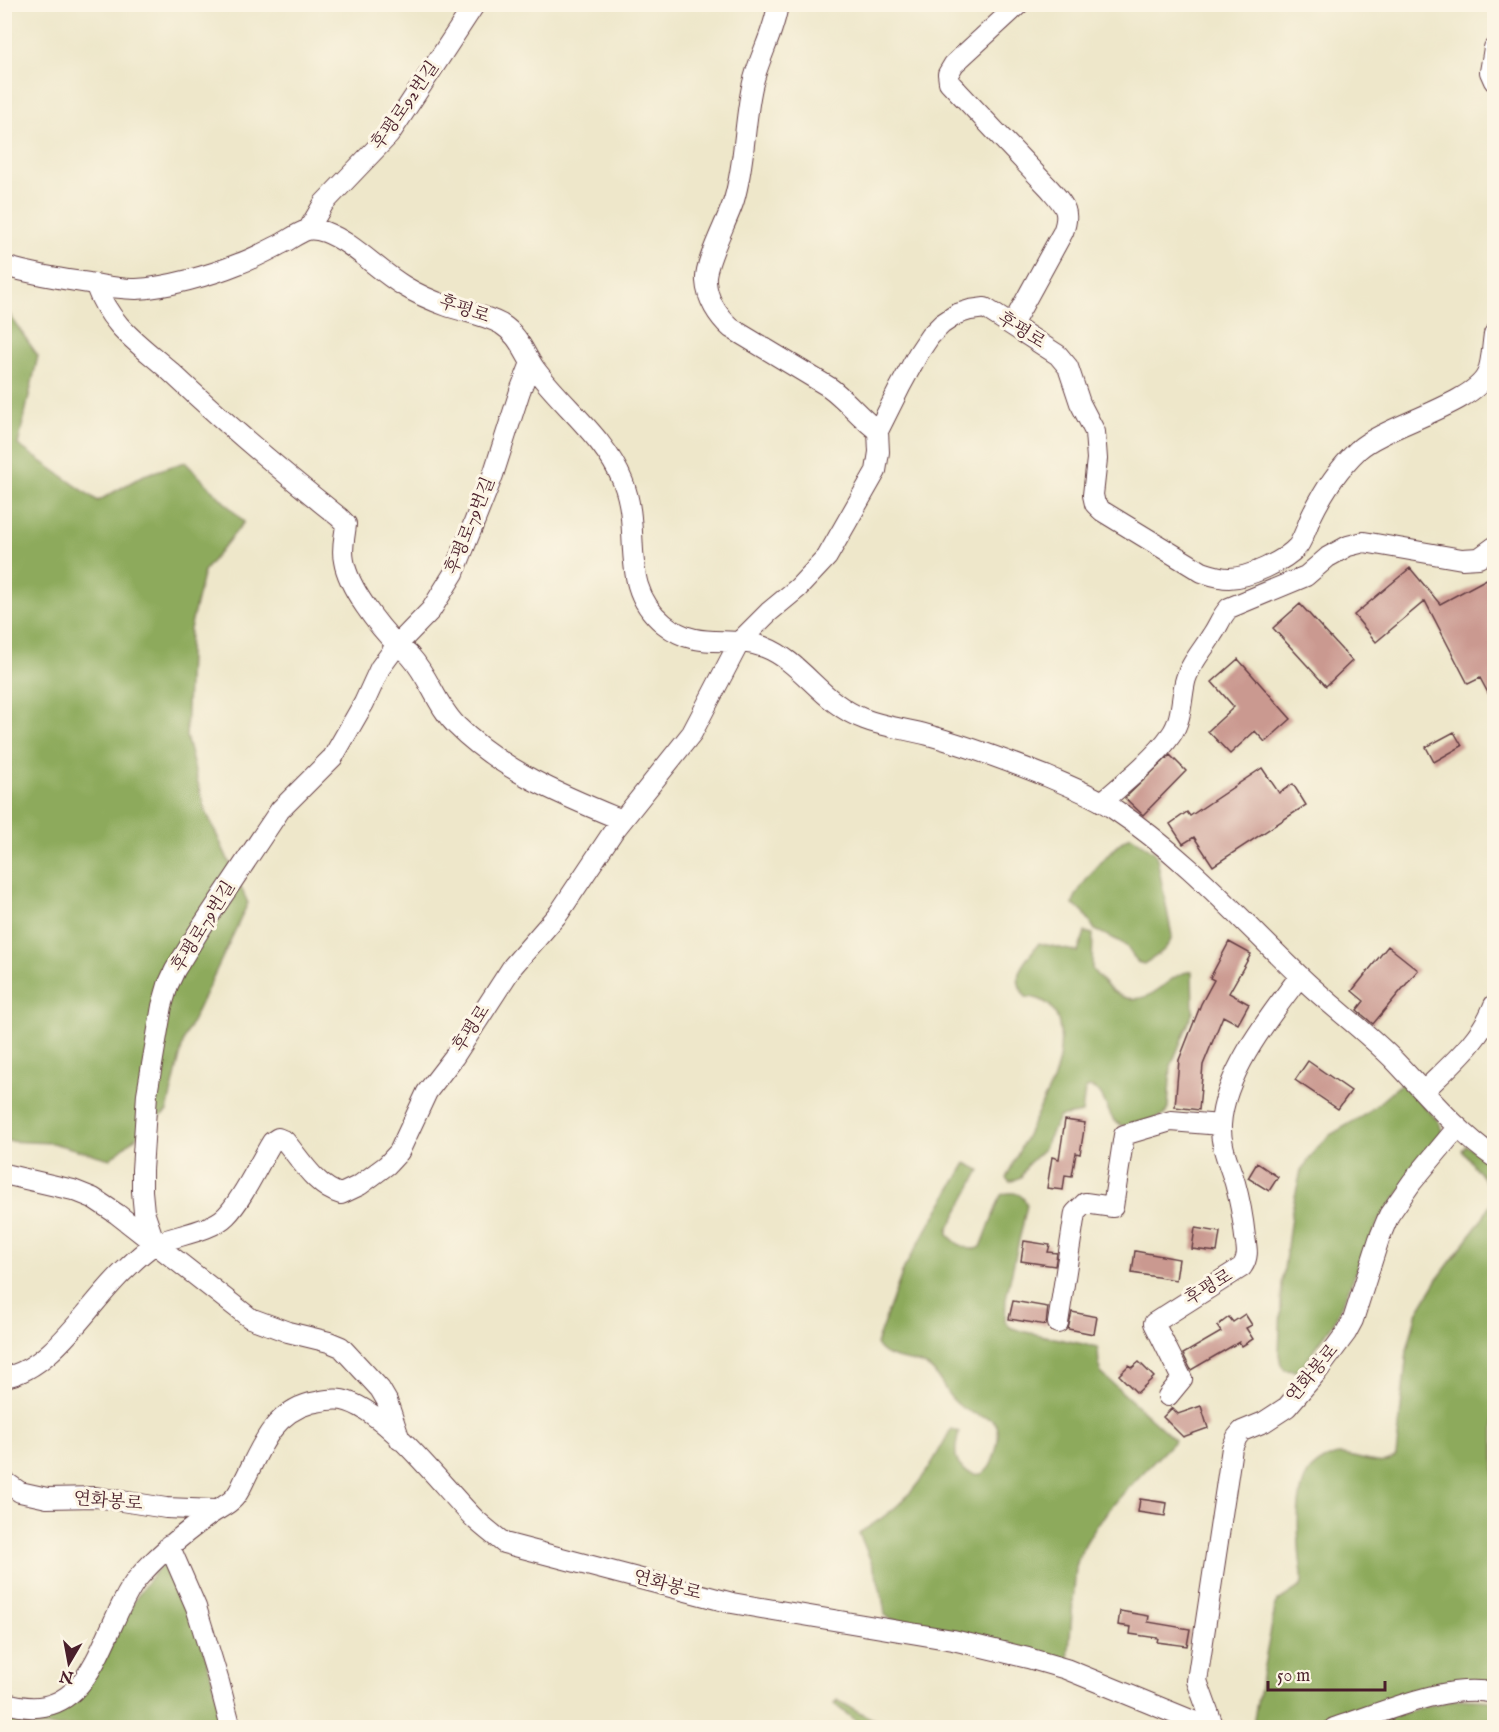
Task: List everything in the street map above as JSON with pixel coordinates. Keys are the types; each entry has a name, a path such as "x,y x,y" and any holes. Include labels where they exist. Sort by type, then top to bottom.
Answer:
{"street":[{"name":"후평로92번길","path":"308,230 324,203 389,135 475,4"},
{"path":"778,4 773,27 752,87 740,176 735,196 706,271 708,291 721,319 731,328 741,336 777,354 842,396 878,431"},
{"path":"1012,325 1063,232 1067,222 1067,212 1063,203 949,82 948,74 954,64 1019,4"},
{"path":"1494,48 1490,72 1494,81"},
{"path":"4,266 30,274 137,289 167,284 235,266 308,230"},
{"name":"후평로","path":"308,230 319,230 332,236 402,286 496,321 519,340 531,363 554,393 609,455 622,480 631,507 637,588 646,605 673,631 708,643 740,641 764,648 783,656 823,695 846,711 866,720 928,735 1018,765 1079,790 1114,808 1187,868 1300,976 1388,1054 1457,1128 1494,1157"},
{"path":"95,284 110,315 128,335 260,454 346,524 342,546 344,562 352,582 376,621 411,657 456,725 523,776 622,820"},
{"name":"후평로","path":"156,1244 214,1224 225,1217 236,1203 272,1142 279,1138 285,1141 330,1191 341,1194 360,1185 387,1165 403,1145 427,1092 454,1057 513,966 559,913 622,820 646,794 692,733 740,641 769,612 798,588 827,557 876,471 879,452 878,431 918,354 930,336 942,324 957,314 985,308 1058,354 1068,367 1080,403 1095,432 1097,443 1093,495 1095,504 1102,511 1202,572 1231,578 1274,564 1288,556 1298,545 1320,499 1334,478 1360,448 1455,400 1479,385 1486,376 1494,334"},
{"name":"후평로79번길","path":"156,1244 144,1212 142,1170 147,1094 162,1005 168,985 199,931 280,810 333,756 364,703 380,668 397,645 431,610 454,573 493,475 531,363"},
{"path":"1102,802 1172,735 1179,718 1185,681 1214,633 1220,618 1229,608 1306,576 1328,557 1348,546 1364,542 1462,559 1479,558 1494,548"},
{"name":"후평로","path":"1168,1396 1182,1379 1154,1323 1242,1268 1248,1258 1242,1209 1222,1144 1221,1125 1229,1089 1250,1047 1300,976"},
{"path":"1424,1091 1477,1037 1494,1005"},
{"path":"1058,1323 1075,1213 1085,1203 1113,1207 1124,1135 1171,1121 1221,1125"},
{"name":"연화봉로","path":"1214,1728 1197,1681 1232,1448 1242,1431 1263,1422 1287,1407 1346,1333 1353,1320 1389,1215 1407,1189 1457,1128"},
{"path":"4,1174 73,1190 93,1198 117,1214 250,1318 288,1332 341,1347 380,1389 387,1401 400,1440"},
{"path":"4,1377 12,1376 36,1363 51,1351 115,1279 156,1244"},
{"name":"연화봉로","path":"4,1702 34,1714 53,1713 67,1706 82,1691 100,1658 123,1603 136,1581 169,1545 215,1510 233,1500 276,1423 304,1405 326,1400 343,1400 378,1419 476,1519 504,1543 732,1603 953,1640 1028,1658 1066,1669 1214,1728"},
{"name":"연화봉로","path":"4,1481 20,1492 47,1498 96,1497 166,1508 215,1510"},
{"path":"169,1545 196,1607 231,1728"},
{"path":"1334,1728 1430,1696 1471,1690 1494,1693"}],"green space":[{"path":"5,310 38,356 18,445 98,501 144,475 185,462 244,522 204,571 190,629 186,736 204,807 248,903 184,1039 167,1111 110,1159 52,1143 5,1141"},
{"path":"1131,836 1154,852 1157,858 1172,936 1164,949 1144,964 1137,962 1127,947 1119,941 1095,930 1083,911 1073,905 1080,889 1097,867 1116,847"},
{"path":"1085,932 1093,934 1092,969 1106,985 1121,996 1139,999 1159,989 1178,975 1192,971 1193,1012 1171,1066 1168,1108 1165,1115 1146,1122 1132,1126 1120,1125 1110,1115 1101,1094 1089,1087 1085,1090 1082,1113 1059,1117 1043,1150 1028,1164 1021,1177 1010,1182 1006,1178 1053,1081 1057,1069 1060,1042 1057,1016 1050,1006 1040,1000 1026,997 1018,982 1020,969 1039,943 1078,952"},
{"path":"1402,1083 1439,1122 1442,1131 1440,1137 1379,1221 1333,1324 1304,1364 1296,1371 1285,1370 1281,1365 1279,1354 1282,1284 1292,1209 1301,1171 1316,1149 1330,1135 1366,1114"},
{"path":"1466,1145 1494,1165 1494,1686 1297,1727 1255,1727 1254,1718 1275,1608 1278,1601 1302,1583 1298,1512 1306,1477 1318,1464 1336,1455 1377,1462 1385,1462 1396,1456 1407,1351 1416,1315 1439,1277 1480,1222 1493,1199 1492,1190 1462,1150"},
{"path":"966,1163 980,1170 948,1230 948,1235 959,1244 972,1249 981,1247 1001,1195 1009,1193 1020,1195 1027,1205 1006,1298 1005,1321 1010,1327 1021,1331 1097,1347 1101,1373 1175,1440 1118,1499 1091,1534 1082,1551 1076,1567 1068,1660 961,1633 892,1620 885,1615 879,1583 859,1533 893,1510 906,1498 921,1480 951,1429 959,1432 956,1457 959,1464 969,1473 978,1474 986,1471 994,1456 998,1441 998,1428 994,1421 967,1411 957,1404 936,1374 928,1367 892,1357 880,1350 876,1344 904,1268"},
{"path":"168,1559 193,1612 226,1727 5,1727 4,1707 29,1712 50,1708 69,1698 85,1684 111,1646 139,1594"},
{"path":"1457,1699 1494,1701 1494,1727 1357,1728 1424,1707"},
{"path":"837,1700 887,1727 864,1727 834,1704"}],"building":[{"path":"1410,568 1440,604 1494,575 1494,704 1480,678 1468,684 1425,601 1376,642 1354,615"},
{"path":"1300,604 1352,661 1326,686 1273,628"},
{"path":"1238,659 1291,719 1265,742 1255,731 1230,754 1208,731 1234,707 1212,682"},
{"path":"1454,732 1462,746 1434,762 1426,747"},
{"path":"1170,755 1186,771 1143,815 1125,798"},
{"path":"1262,768 1279,793 1293,784 1306,805 1213,866 1194,837 1183,844 1170,824 1187,812 1190,816"},
{"path":"1229,942 1251,954 1229,993 1249,1004 1238,1024 1223,1016 1203,1065 1199,1110 1175,1107 1179,1060 1201,1004 1214,980 1210,978"},
{"path":"1388,946 1418,970 1373,1024 1357,1010 1364,1001 1352,991"},
{"path":"1308,1061 1351,1091 1338,1109 1295,1080"},
{"path":"1065,1120 1085,1123 1080,1154 1076,1153 1072,1176 1065,1175 1063,1190 1047,1188 1052,1157 1059,1159"},
{"path":"1257,1163 1278,1177 1269,1191 1248,1178"},
{"path":"1195,1228 1220,1232 1217,1252 1192,1249"},
{"path":"1024,1241 1050,1245 1048,1252 1057,1253 1055,1266 1021,1261"},
{"path":"1135,1251 1179,1259 1176,1280 1132,1273"},
{"path":"1013,1301 1048,1307 1046,1325 1009,1319"},
{"path":"1072,1312 1097,1317 1094,1334 1068,1329"},
{"path":"1245,1314 1252,1325 1246,1328 1253,1339 1242,1346 1239,1342 1191,1370 1183,1354 1221,1332 1217,1326 1229,1317 1233,1322"},
{"path":"1139,1362 1154,1377 1137,1393 1119,1375 1129,1365 1132,1368"},
{"path":"1201,1406 1208,1428 1183,1437 1163,1417 1172,1408 1178,1414"},
{"path":"1140,1499 1167,1503 1165,1516 1138,1512"},
{"path":"1120,1611 1149,1616 1148,1622 1190,1629 1187,1646 1157,1642 1158,1638 1130,1634 1131,1627 1118,1625"}]}
